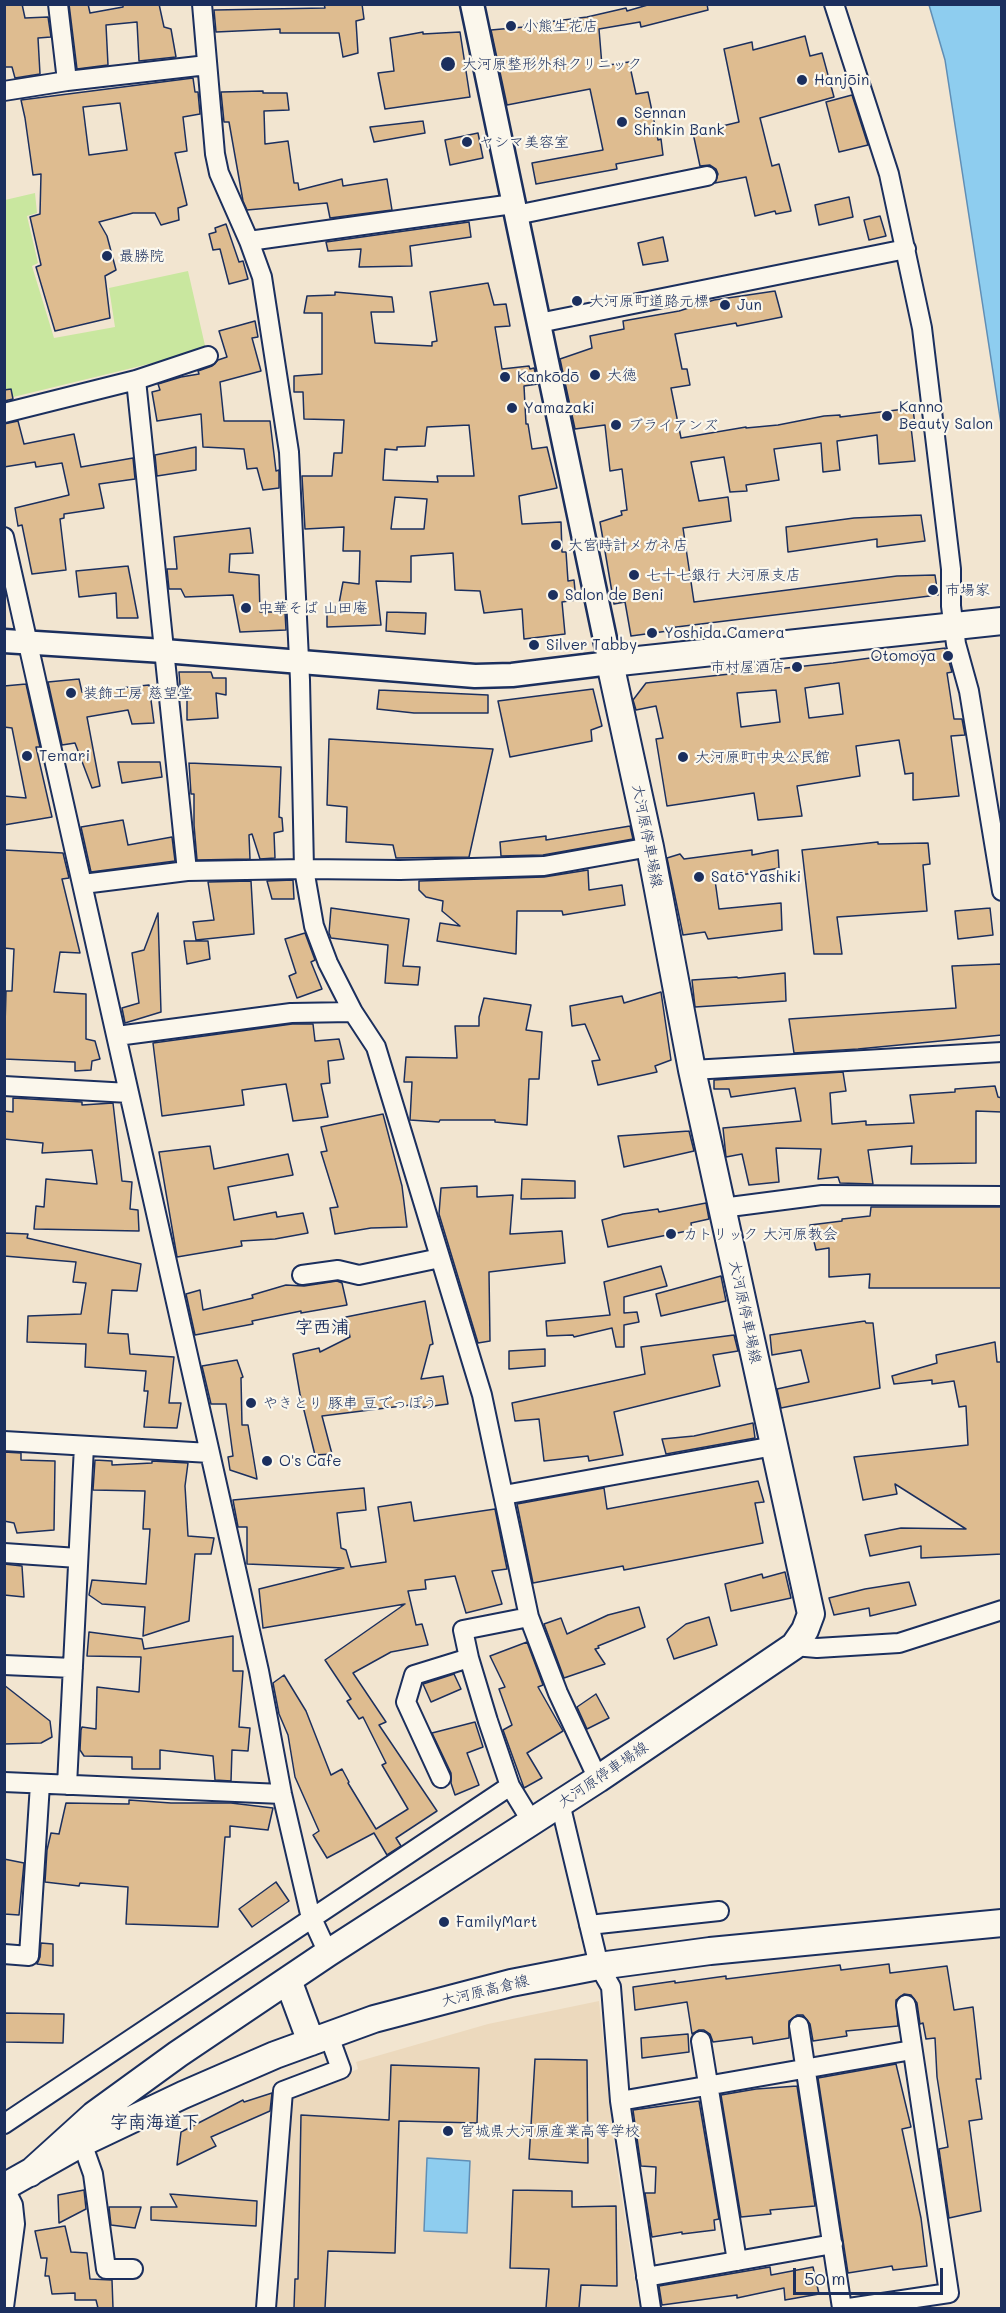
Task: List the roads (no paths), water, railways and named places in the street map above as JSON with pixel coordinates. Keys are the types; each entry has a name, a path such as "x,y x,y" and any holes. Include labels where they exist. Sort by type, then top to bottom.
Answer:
{"main road":[{"path":"610,663 1002,621"},
{"name":"大河原停車場線","path":"30,2173 94,2115 178,2054 328,1953 598,1779 794,1646 805,1630 811,1614 692,1070 650,847 610,663"},
{"name":"大河原高倉線","path":"4,2187 82,2143 183,2094 374,2019 511,1983 599,1966 711,1951 1002,1923"},
{"path":"288,1980 320,2039"}],"street":[{"path":"58,4 67,81"},
{"path":"202,4 214,154 219,173 262,277 289,452 304,868 314,926 328,963 353,1012 376,1047 482,1395 530,1617 558,1693 598,1779"},
{"path":"4,642 164,651 475,676 512,675 610,663 472,4"},
{"path":"834,4 889,174 922,328 959,625 956,644 969,691 1002,891"},
{"path":"4,91 67,81 207,65"},
{"path":"249,241 514,209 707,176"},
{"path":"539,323 906,249"},
{"path":"4,413 136,380 208,356"},
{"path":"136,380 187,870"},
{"path":"4,537 259,1671 282,1794 312,1918 328,1953"},
{"path":"83,884 187,870 304,868 400,870 544,866 650,847"},
{"path":"117,1036 291,1013 353,1012"},
{"path":"692,1070 1002,1052"},
{"path":"4,1086 129,1093"},
{"path":"722,1208 822,1195 1002,1196"},
{"path":"302,1275 338,1270 359,1275 440,1258"},
{"path":"4,1441 210,1453"},
{"path":"67,1785 84,1446"},
{"path":"504,1495 774,1446"},
{"path":"4,1553 78,1557"},
{"path":"794,1646 817,1648 899,1643 1002,1610"},
{"path":"530,1617 463,1630 469,1658 510,1786 532,1822"},
{"path":"441,1778 406,1702 414,1675 469,1658"},
{"path":"4,1665 73,1668"},
{"path":"4,1782 282,1794"},
{"path":"4,1954 29,1956 40,1784"},
{"path":"4,2124 510,1786"},
{"path":"560,1803 599,1966 611,1987 620,2102 651,2308"},
{"path":"589,1925 719,1911"},
{"path":"849,2308 949,2293 906,2005"},
{"path":"799,2025 842,2308"},
{"path":"266,2308 283,2091 341,2069 320,2039"},
{"path":"701,2041 736,2261"},
{"path":"620,2102 912,2050"},
{"path":"82,2143 93,2174 106,2269 134,2269"},
{"path":"4,2187 13,2205 15,2224 4,2307"},
{"path":"646,2277 832,2244"}],"water":[{"path":"929,5 1001,5 1001,424 945,60"},
{"path":"427,2158 470,2161 467,2233 424,2231"}],"place":[{"name":"小熊生花店","path":"511,26"},
{"name":"大河原整形外科クリニック","path":"448,64"},
{"name":"Hanjōin","path":"802,80"},
{"name":"Sennan Shinkin Bank","path":"622,122"},
{"name":"ヤシマ美容室","path":"467,142"},
{"name":"最勝院","path":"107,256"},
{"name":"大河原町道路元標","path":"577,301"},
{"name":"Jun","path":"725,305"},
{"name":"大徳","path":"595,375"},
{"name":"Kankōdō","path":"505,377"},
{"name":"Yamazaki","path":"512,408"},
{"name":"Kanno Beauty Salon","path":"887,416"},
{"name":"ブライアンズ","path":"616,425"},
{"name":"大宮時計メガネ店","path":"556,545"},
{"name":"七十七銀行 大河原支店","path":"634,575"},
{"name":"市場家","path":"933,590"},
{"name":"Salon de Beni","path":"553,595"},
{"name":"中華そば 山田庵","path":"246,608"},
{"name":"Yoshida Camera","path":"652,633"},
{"name":"Silver Tabby","path":"534,645"},
{"name":"Otomoya","path":"948,656"},
{"name":"市村屋酒店","path":"797,667"},
{"name":"装飾工房 慈望堂","path":"71,693"},
{"name":"Temari","path":"27,756"},
{"name":"大河原町中央公民館","path":"683,757"},
{"name":"Satō Yashiki","path":"699,877"},
{"name":"カトリック 大河原教会","path":"671,1234"},
{"name":"やきとり 豚串 豆でっぽう","path":"251,1403"},
{"name":"O's Cafe","path":"267,1461"},
{"name":"FamilyMart","path":"444,1922"},
{"name":"宮城県大河原産業高等学校","path":"448,2131"}],"district":[{"name":"字西浦","path":"322,1327"},
{"name":"字南海道下","path":"155,2122"}]}
